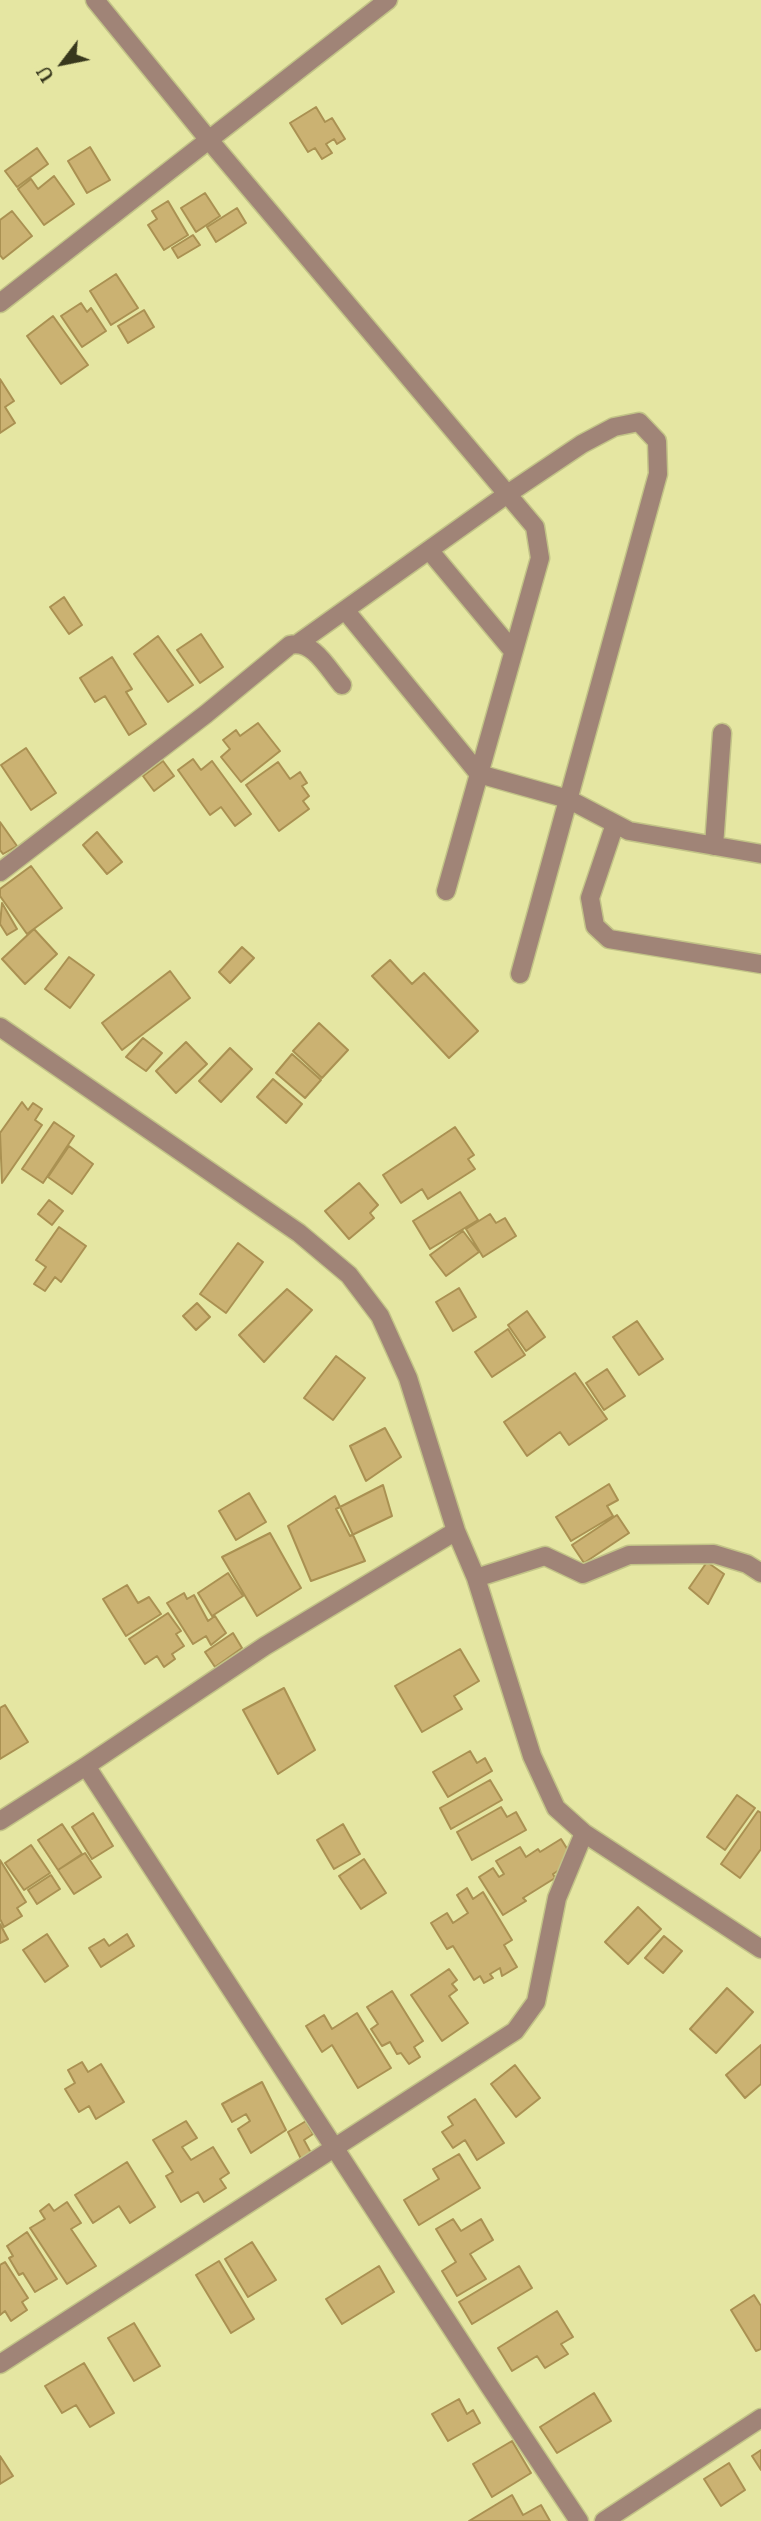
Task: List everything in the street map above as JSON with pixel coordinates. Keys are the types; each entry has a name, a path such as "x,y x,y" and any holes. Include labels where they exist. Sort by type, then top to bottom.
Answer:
{"street":[{"path":"94,0 535,527 540,558 446,891"},
{"path":"0,303 388,0"},
{"path":"0,872 206,714 290,645 300,642 582,444 614,427 639,422 657,441 658,474 520,974"},
{"path":"429,550 513,651"},
{"path":"345,610 479,774 568,799 629,831 761,854"},
{"path":"300,642 309,646 342,685"},
{"path":"714,846 722,733"},
{"path":"615,824 590,898 595,926 609,939 761,964"},
{"path":"0,1027 299,1233 349,1275 380,1316 408,1378 456,1531 476,1578 532,1756 556,1808 584,1833 761,1949"},
{"path":"0,1821 265,1646 456,1531"},
{"path":"476,1578 545,1556 583,1574 629,1555 713,1554 747,1564 761,1573"},
{"path":"86,1766 579,2521"},
{"path":"0,2364 515,2031 528,2017 536,2001 557,1898 584,1833"},
{"path":"604,2521 761,2418"}],"building":[{"path":"316,107 325,122 332,118 345,139 337,144 334,139 326,144 332,153 322,159 315,148 308,152 290,123"},
{"path":"90,147 110,180 87,193 68,161"},
{"path":"37,148 48,164 17,187 5,171"},
{"path":"54,176 74,204 44,225 18,189 31,179 38,189"},
{"path":"205,193 220,216 196,232 181,208"},
{"path":"168,201 188,235 164,250 148,225 157,219 152,211"},
{"path":"237,208 246,223 216,242 207,227"},
{"path":"12,211 32,236 3,259 0,255 0,220"},
{"path":"193,235 200,245 178,258 172,248"},
{"path":"116,274 138,308 111,325 90,291"},
{"path":"81,303 87,312 91,308 106,331 82,347 61,316"},
{"path":"144,310 154,327 128,343 118,326"},
{"path":"53,316 88,365 61,384 27,336"},
{"path":"0,379 14,401 5,407 15,423 0,433"},
{"path":"64,597 82,625 69,634 50,607"},
{"path":"201,634 223,667 200,683 177,650"},
{"path":"158,636 193,685 168,702 134,654"},
{"path":"112,657 132,689 126,692 146,724 129,735 105,696 95,702 80,678"},
{"path":"258,723 280,751 241,782 221,757 230,749 223,740 236,730 240,736"},
{"path":"26,748 56,793 31,810 1,765"},
{"path":"193,759 201,770 212,761 251,814 235,826 221,807 210,815 178,770"},
{"path":"163,761 174,776 154,791 143,776"},
{"path":"278,762 290,779 300,772 307,783 302,786 309,796 303,801 309,809 279,831 246,785"},
{"path":"0,822 17,846 3,854 0,850"},
{"path":"97,832 122,862 107,874 83,845"},
{"path":"31,866 62,908 27,934 0,896 0,889"},
{"path":"2,903 17,929 7,935 0,924"},
{"path":"34,929 57,954 25,984 2,959"},
{"path":"242,947 254,958 230,983 219,972"},
{"path":"69,957 94,975 70,1008 45,989"},
{"path":"390,960 412,984 424,973 478,1031 449,1058 372,976"},
{"path":"170,971 190,998 122,1050 102,1023"},
{"path":"319,1023 348,1050 322,1078 293,1051"},
{"path":"143,1038 162,1053 146,1071 126,1057"},
{"path":"186,1042 207,1064 176,1093 156,1071"},
{"path":"230,1048 252,1069 221,1102 199,1081"},
{"path":"292,1054 321,1080 305,1098 276,1073"},
{"path":"273,1079 302,1104 286,1123 257,1097"},
{"path":"22,1102 28,1110 33,1103 42,1109 35,1120 42,1125 2,1183 0,1133"},
{"path":"54,1122 74,1136 43,1183 22,1169"},
{"path":"455,1127 474,1155 468,1159 475,1169 428,1199 422,1189 401,1203 383,1175"},
{"path":"69,1146 93,1164 72,1194 48,1177"},
{"path":"359,1183 378,1205 370,1213 374,1218 349,1239 325,1211"},
{"path":"460,1192 478,1220 430,1249 413,1221"},
{"path":"49,1200 63,1211 52,1225 38,1214"},
{"path":"490,1214 496,1223 505,1218 516,1236 483,1257 466,1229"},
{"path":"59,1227 86,1246 61,1282 55,1277 45,1291 34,1284 46,1267 36,1260"},
{"path":"463,1231 479,1252 446,1276 430,1255"},
{"path":"238,1243 263,1262 226,1313 200,1294"},
{"path":"459,1288 476,1317 453,1331 436,1302"},
{"path":"287,1289 312,1310 264,1362 239,1335"},
{"path":"197,1303 210,1317 196,1330 183,1316"},
{"path":"527,1311 545,1337 526,1351 508,1325"},
{"path":"637,1321 663,1359 639,1375 613,1337"},
{"path":"508,1329 525,1355 492,1377 475,1352"},
{"path":"336,1356 365,1378 333,1420 304,1398"},
{"path":"607,1369 625,1396 604,1410 586,1383"},
{"path":"575,1373 607,1419 569,1445 560,1432 527,1456 504,1422"},
{"path":"385,1428 401,1457 366,1481 350,1446"},
{"path":"609,1484 618,1500 607,1506 613,1516 571,1541 556,1517"},
{"path":"383,1485 392,1516 350,1536 336,1509"},
{"path":"249,1493 266,1522 236,1540 219,1511"},
{"path":"335,1496 365,1561 311,1581 288,1526"},
{"path":"617,1515 629,1533 584,1563 572,1545"},
{"path":"270,1533 301,1588 257,1616 222,1557"},
{"path":"707,1562 724,1574 708,1604 689,1588"},
{"path":"228,1573 243,1596 212,1616 198,1593"},
{"path":"127,1585 138,1603 149,1597 161,1614 126,1636 103,1599"},
{"path":"184,1593 187,1599 194,1595 208,1621 215,1616 226,1633 211,1645 206,1636 193,1644 167,1603"},
{"path":"168,1613 181,1631 176,1634 184,1646 172,1654 175,1659 164,1667 157,1656 145,1664 129,1639"},
{"path":"233,1633 242,1648 215,1667 205,1652"},
{"path":"460,1649 479,1681 454,1696 462,1709 422,1732 395,1686"},
{"path":"284,1688 315,1750 278,1774 243,1710"},
{"path":"5,1705 28,1742 0,1759 0,1708"},
{"path":"470,1751 477,1763 485,1758 492,1771 448,1797 433,1772"},
{"path":"490,1780 502,1800 451,1829 440,1808"},
{"path":"737,1795 755,1808 725,1850 707,1837"},
{"path":"501,1807 507,1817 516,1812 526,1830 472,1860 457,1832"},
{"path":"758,1811 761,1813 761,1849 740,1878 721,1864"},
{"path":"93,1813 113,1846 92,1859 72,1827"},
{"path":"62,1824 82,1854 58,1870 38,1840"},
{"path":"343,1824 360,1854 334,1869 317,1840"},
{"path":"561,1839 571,1855 563,1859 567,1865 553,1874 555,1878 523,1898 526,1901 503,1915 479,1877 493,1868 499,1877 504,1874 496,1861 520,1847 526,1857"},
{"path":"31,1845 50,1873 24,1890 5,1863"},
{"path":"85,1853 101,1877 74,1894 58,1870"},
{"path":"364,1859 386,1893 361,1909 339,1876"},
{"path":"0,1860 26,1902 17,1908 22,1916 4,1927 0,1919"},
{"path":"51,1875 60,1889 37,1904 28,1890"},
{"path":"467,1888 473,1899 483,1892 512,1940 504,1945 517,1967 502,1976 500,1968 490,1974 493,1978 484,1983 480,1976 474,1980 453,1946 447,1949 431,1923 447,1913 453,1923 468,1913 457,1895"},
{"path":"638,1907 661,1929 628,1964 605,1942"},
{"path":"0,1924 8,1939 0,1943"},
{"path":"47,1934 68,1966 45,1982 23,1950"},
{"path":"127,1934 134,1946 101,1967 89,1948 104,1939 109,1946"},
{"path":"664,1936 682,1951 663,1973 645,1958"},
{"path":"449,1969 457,1980 452,1984 457,1990 449,1996 468,2023 442,2041 411,1995"},
{"path":"727,1988 753,2012 716,2053 690,2029"},
{"path":"392,1991 423,2041 414,2047 420,2057 409,2064 401,2053 397,2054 390,2042 382,2046 371,2029 378,2024 367,2007"},
{"path":"357,2013 391,2068 358,2088 332,2045 322,2052 306,2026 324,2015 332,2029"},
{"path":"761,2045 761,2084 745,2098 726,2075"},
{"path":"82,2062 88,2072 101,2064 124,2102 96,2119 89,2106 79,2112 65,2089 75,2083 68,2070"},
{"path":"515,2065 540,2098 516,2117 491,2084"},
{"path":"262,2082 286,2130 251,2153 238,2129 250,2121 246,2114 232,2122 222,2104"},
{"path":"475,2099 504,2143 477,2160 465,2140 453,2148 442,2132 453,2125 448,2117"},
{"path":"186,2121 197,2138 182,2147 191,2160 213,2147 229,2173 220,2179 226,2188 204,2202 198,2192 181,2202 166,2176 173,2172 153,2140"},
{"path":"306,2121 313,2134 304,2140 311,2153 301,2159 288,2132"},
{"path":"459,2154 480,2188 419,2225 404,2200 439,2179 433,2169"},
{"path":"127,2162 155,2207 130,2223 119,2206 93,2223 75,2195"},
{"path":"67,2202 81,2223 71,2229 96,2266 67,2284 30,2228 45,2219 40,2211 49,2204 54,2211"},
{"path":"453,2219 461,2231 481,2219 493,2240 470,2254 486,2279 457,2296 442,2271 456,2262 436,2229"},
{"path":"27,2232 57,2279 35,2292 23,2273 19,2275 9,2258 13,2256 7,2246"},
{"path":"252,2242 276,2280 248,2297 225,2259"},
{"path":"219,2261 254,2319 231,2333 196,2275"},
{"path":"5,2262 28,2298 22,2302 27,2310 11,2321 5,2311 0,2315 0,2265"},
{"path":"379,2266 394,2292 342,2324 326,2299"},
{"path":"519,2266 532,2288 472,2324 459,2302"},
{"path":"754,2295 761,2306 761,2349 756,2351 731,2310"},
{"path":"557,2311 573,2337 561,2344 568,2354 545,2368 537,2356 512,2371 498,2348"},
{"path":"134,2323 160,2366 134,2381 108,2338"},
{"path":"84,2363 114,2413 90,2427 76,2405 62,2413 45,2386"},
{"path":"594,2393 611,2421 557,2453 540,2427"},
{"path":"459,2399 467,2414 473,2410 480,2423 448,2441 432,2414"},
{"path":"512,2441 531,2473 492,2497 473,2464"},
{"path":"761,2450 761,2470 752,2456"},
{"path":"0,2456 13,2476 0,2484"},
{"path":"729,2463 745,2490 721,2506 704,2479"},
{"path":"512,2495 523,2515 541,2505 550,2521 469,2521"}]}
